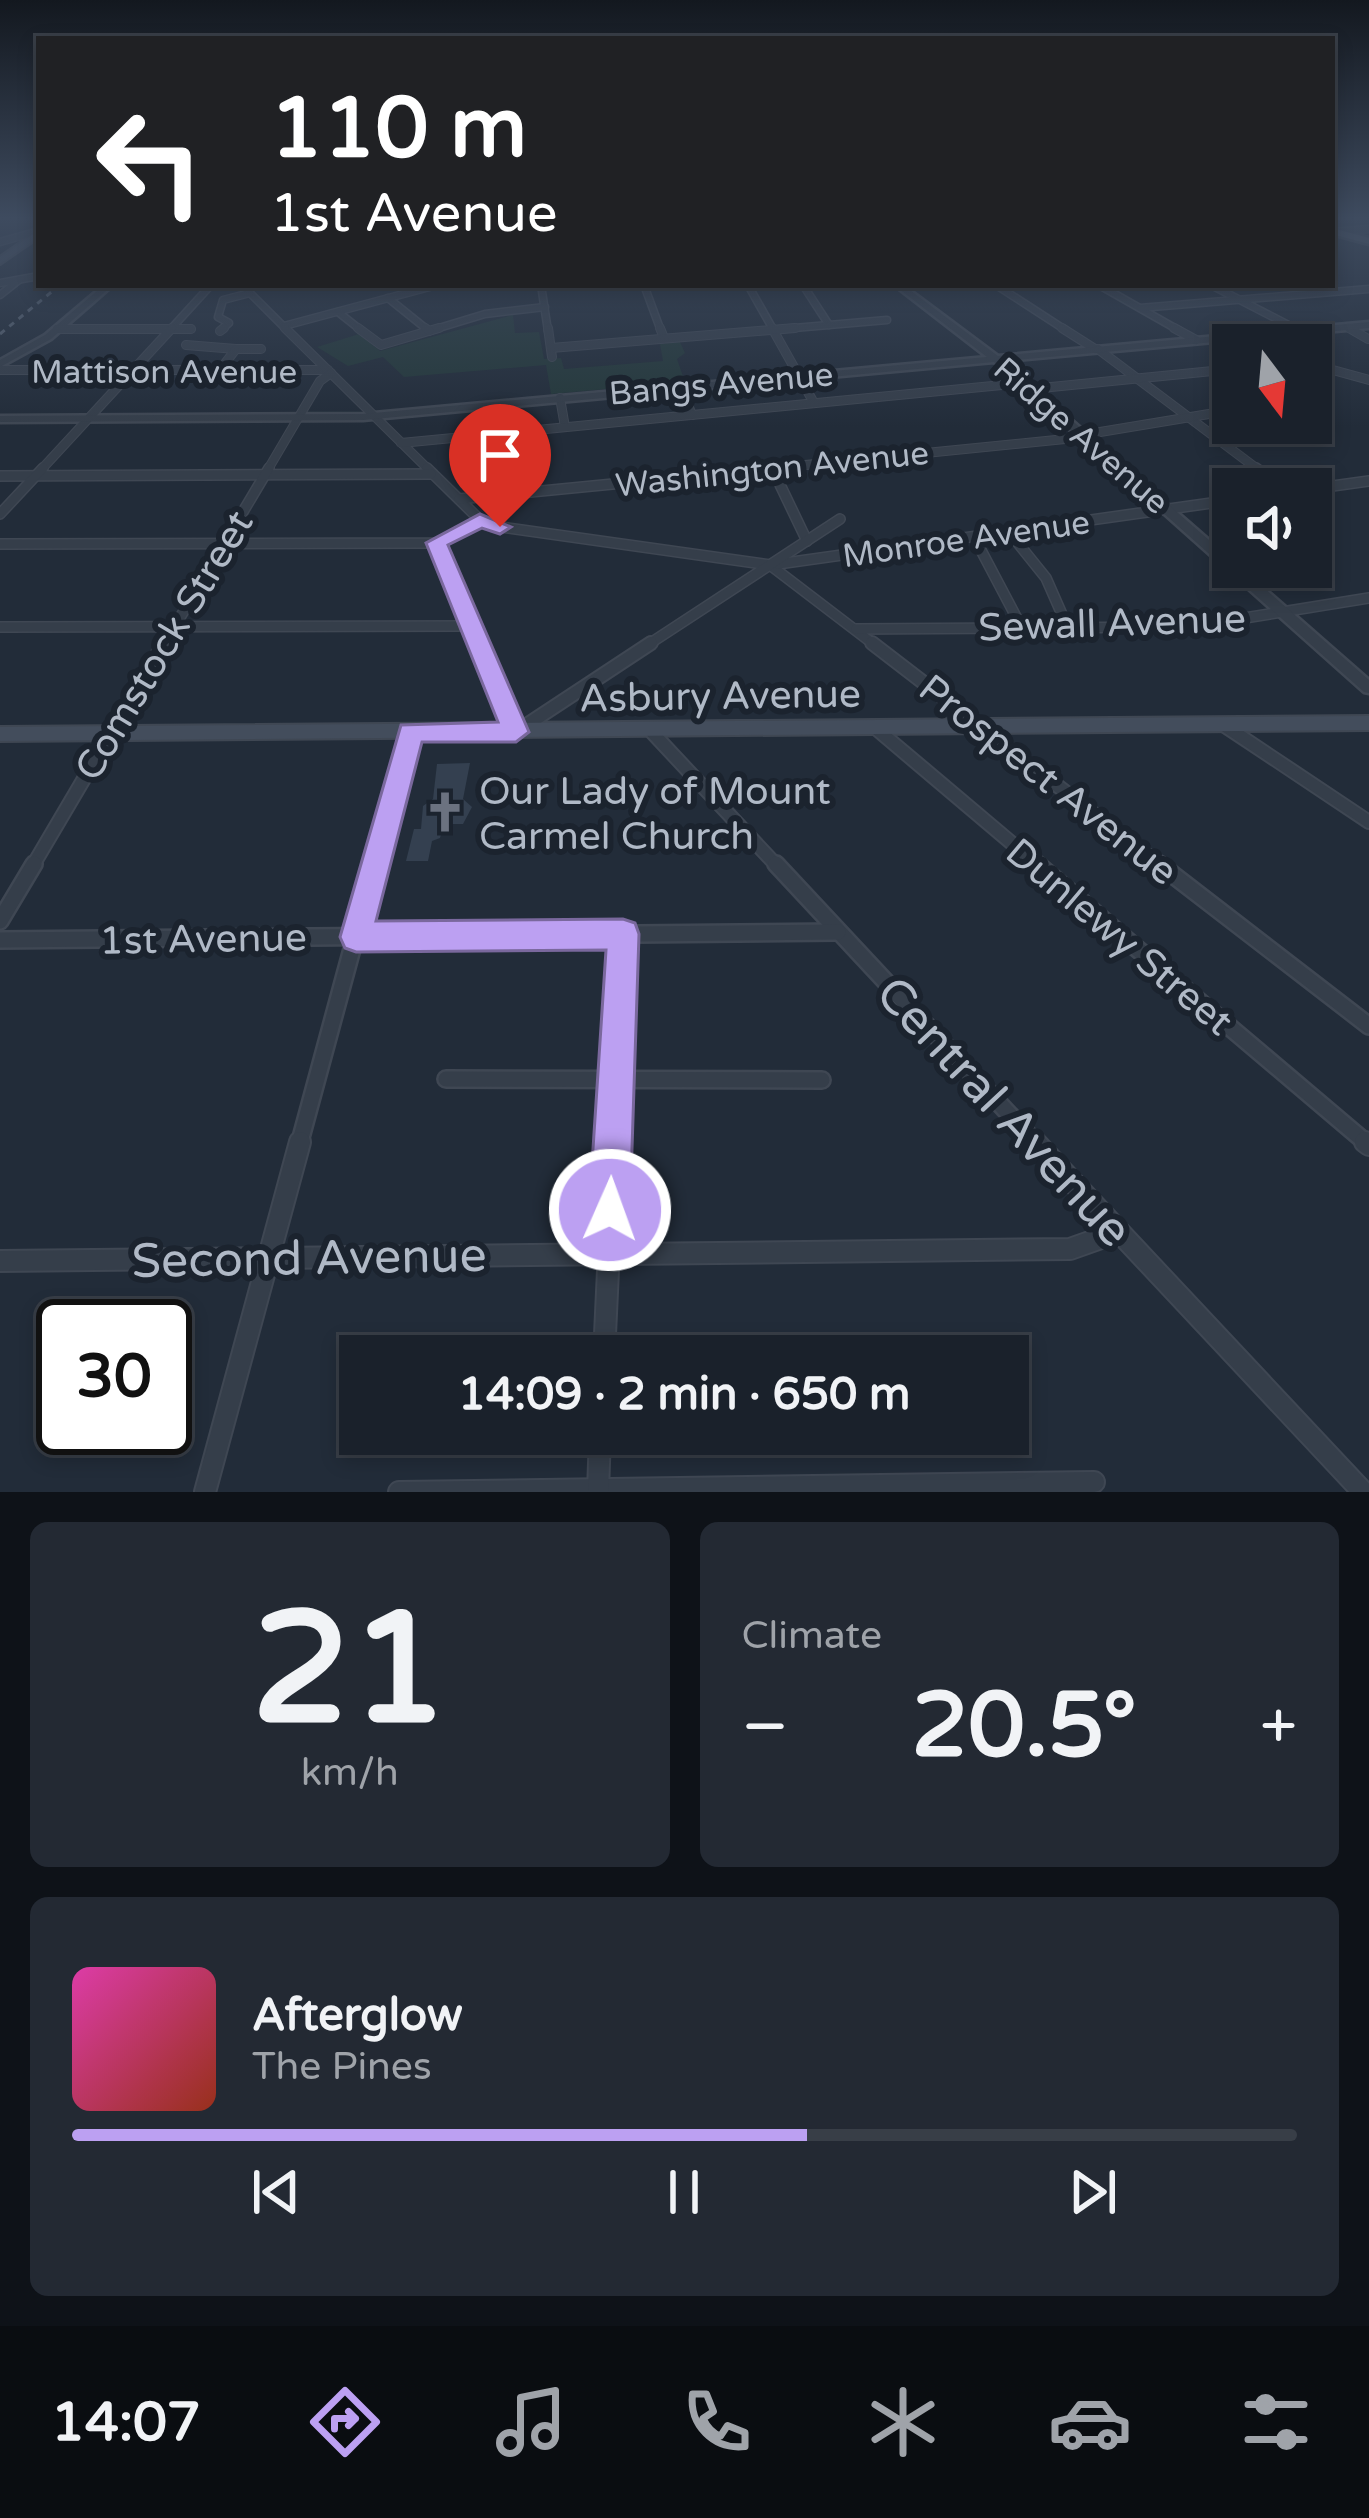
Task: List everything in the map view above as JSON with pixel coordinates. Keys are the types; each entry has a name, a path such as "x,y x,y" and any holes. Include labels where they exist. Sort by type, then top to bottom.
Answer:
{"main road":[{"name":"Asbury Avenue","path":"0,734 1369,723"}],"street":[{"path":"0,367 57,329 105,288"},
{"path":"0,514 208,288"},
{"path":"284,326 426,288"},
{"path":"542,288 551,352 887,320"},
{"path":"645,288 664,338"},
{"path":"750,288 814,403"},
{"path":"805,288 830,325"},
{"name":"Ridge Avenue","path":"906,288 995,358 1369,688"},
{"path":"1001,288 1096,349 1256,468"},
{"path":"1105,288 1196,340"},
{"path":"1216,288 1287,324"},
{"path":"0,544 436,543 480,520 246,289 223,300 218,317 229,323 220,332"},
{"path":"1140,308 1369,289"},
{"path":"1351,290 1369,302"},
{"path":"388,298 429,331"},
{"path":"338,312 376,345 497,312 545,307"},
{"name":"Bangs Avenue","path":"1332,328 1369,325"},
{"path":"1348,327 1368,339"},
{"path":"57,329 191,329"},
{"name":"Bangs Avenue","path":"0,419 374,416 1212,339"},
{"path":"186,345 261,349"},
{"path":"219,371 236,349"},
{"path":"263,372 319,360"},
{"name":"Mattison Avenue","path":"0,367 330,371"},
{"path":"1332,370 1369,380"},
{"name":"Comstock Street","path":"0,921 330,371"},
{"path":"401,443 1212,371"},
{"path":"681,387 692,415"},
{"path":"560,398 565,427"},
{"name":"Washington Avenue","path":"459,500 1083,436 1212,414"},
{"path":"772,468 807,541"},
{"path":"0,476 431,473"},
{"path":"1332,486 1369,481"},
{"name":"Monroe Avenue","path":"770,566 1212,503"},
{"path":"436,543 516,732 840,519"},
{"name":"Prospect Avenue","path":"480,520 500,527 770,566 1369,1026"},
{"path":"1009,532 1046,578 1068,628"},
{"path":"974,537 1022,628"},
{"name":"Sewall Avenue","path":"854,629 1189,627 1369,598"},
{"path":"0,627 470,626"},
{"path":"1222,724 1369,822"},
{"name":"Dunlewy Street","path":"873,726 1369,1145"},
{"name":"Central Avenue","path":"649,729 1363,1492"},
{"path":"205,1492 411,732"},
{"name":"1st Avenue","path":"0,940 838,932"},
{"path":"605,1335 623,934"},
{"path":"446,1079 822,1080"},
{"name":"Second Avenue","path":"0,1261 1070,1249 1118,1232"},
{"path":"598,1491 600,1455"},
{"path":"399,1492 1094,1482"}],"green space":[{"path":"513,315 515,333 539,332 544,359 561,358 564,369 663,361 660,344 680,342 685,353 677,359 685,382 551,394 546,365 404,377 383,357 348,366 317,347 359,334 380,351"}],"building":[{"name":"Our Lady of Mount Carmel Church","path":"470,763 463,799 472,807 463,824 444,824 440,838 432,841 428,861 406,861 414,829 421,829 423,806 433,799 437,764"}],"railway":[{"path":"0,334 56,288"}],"place":[{"name":"Our Lady of Mount Carmel Church","path":"445,812"}],"route":[{"path":"500,527 480,520 436,543 516,732 411,732 356,937 623,934 610,1210"}]}
